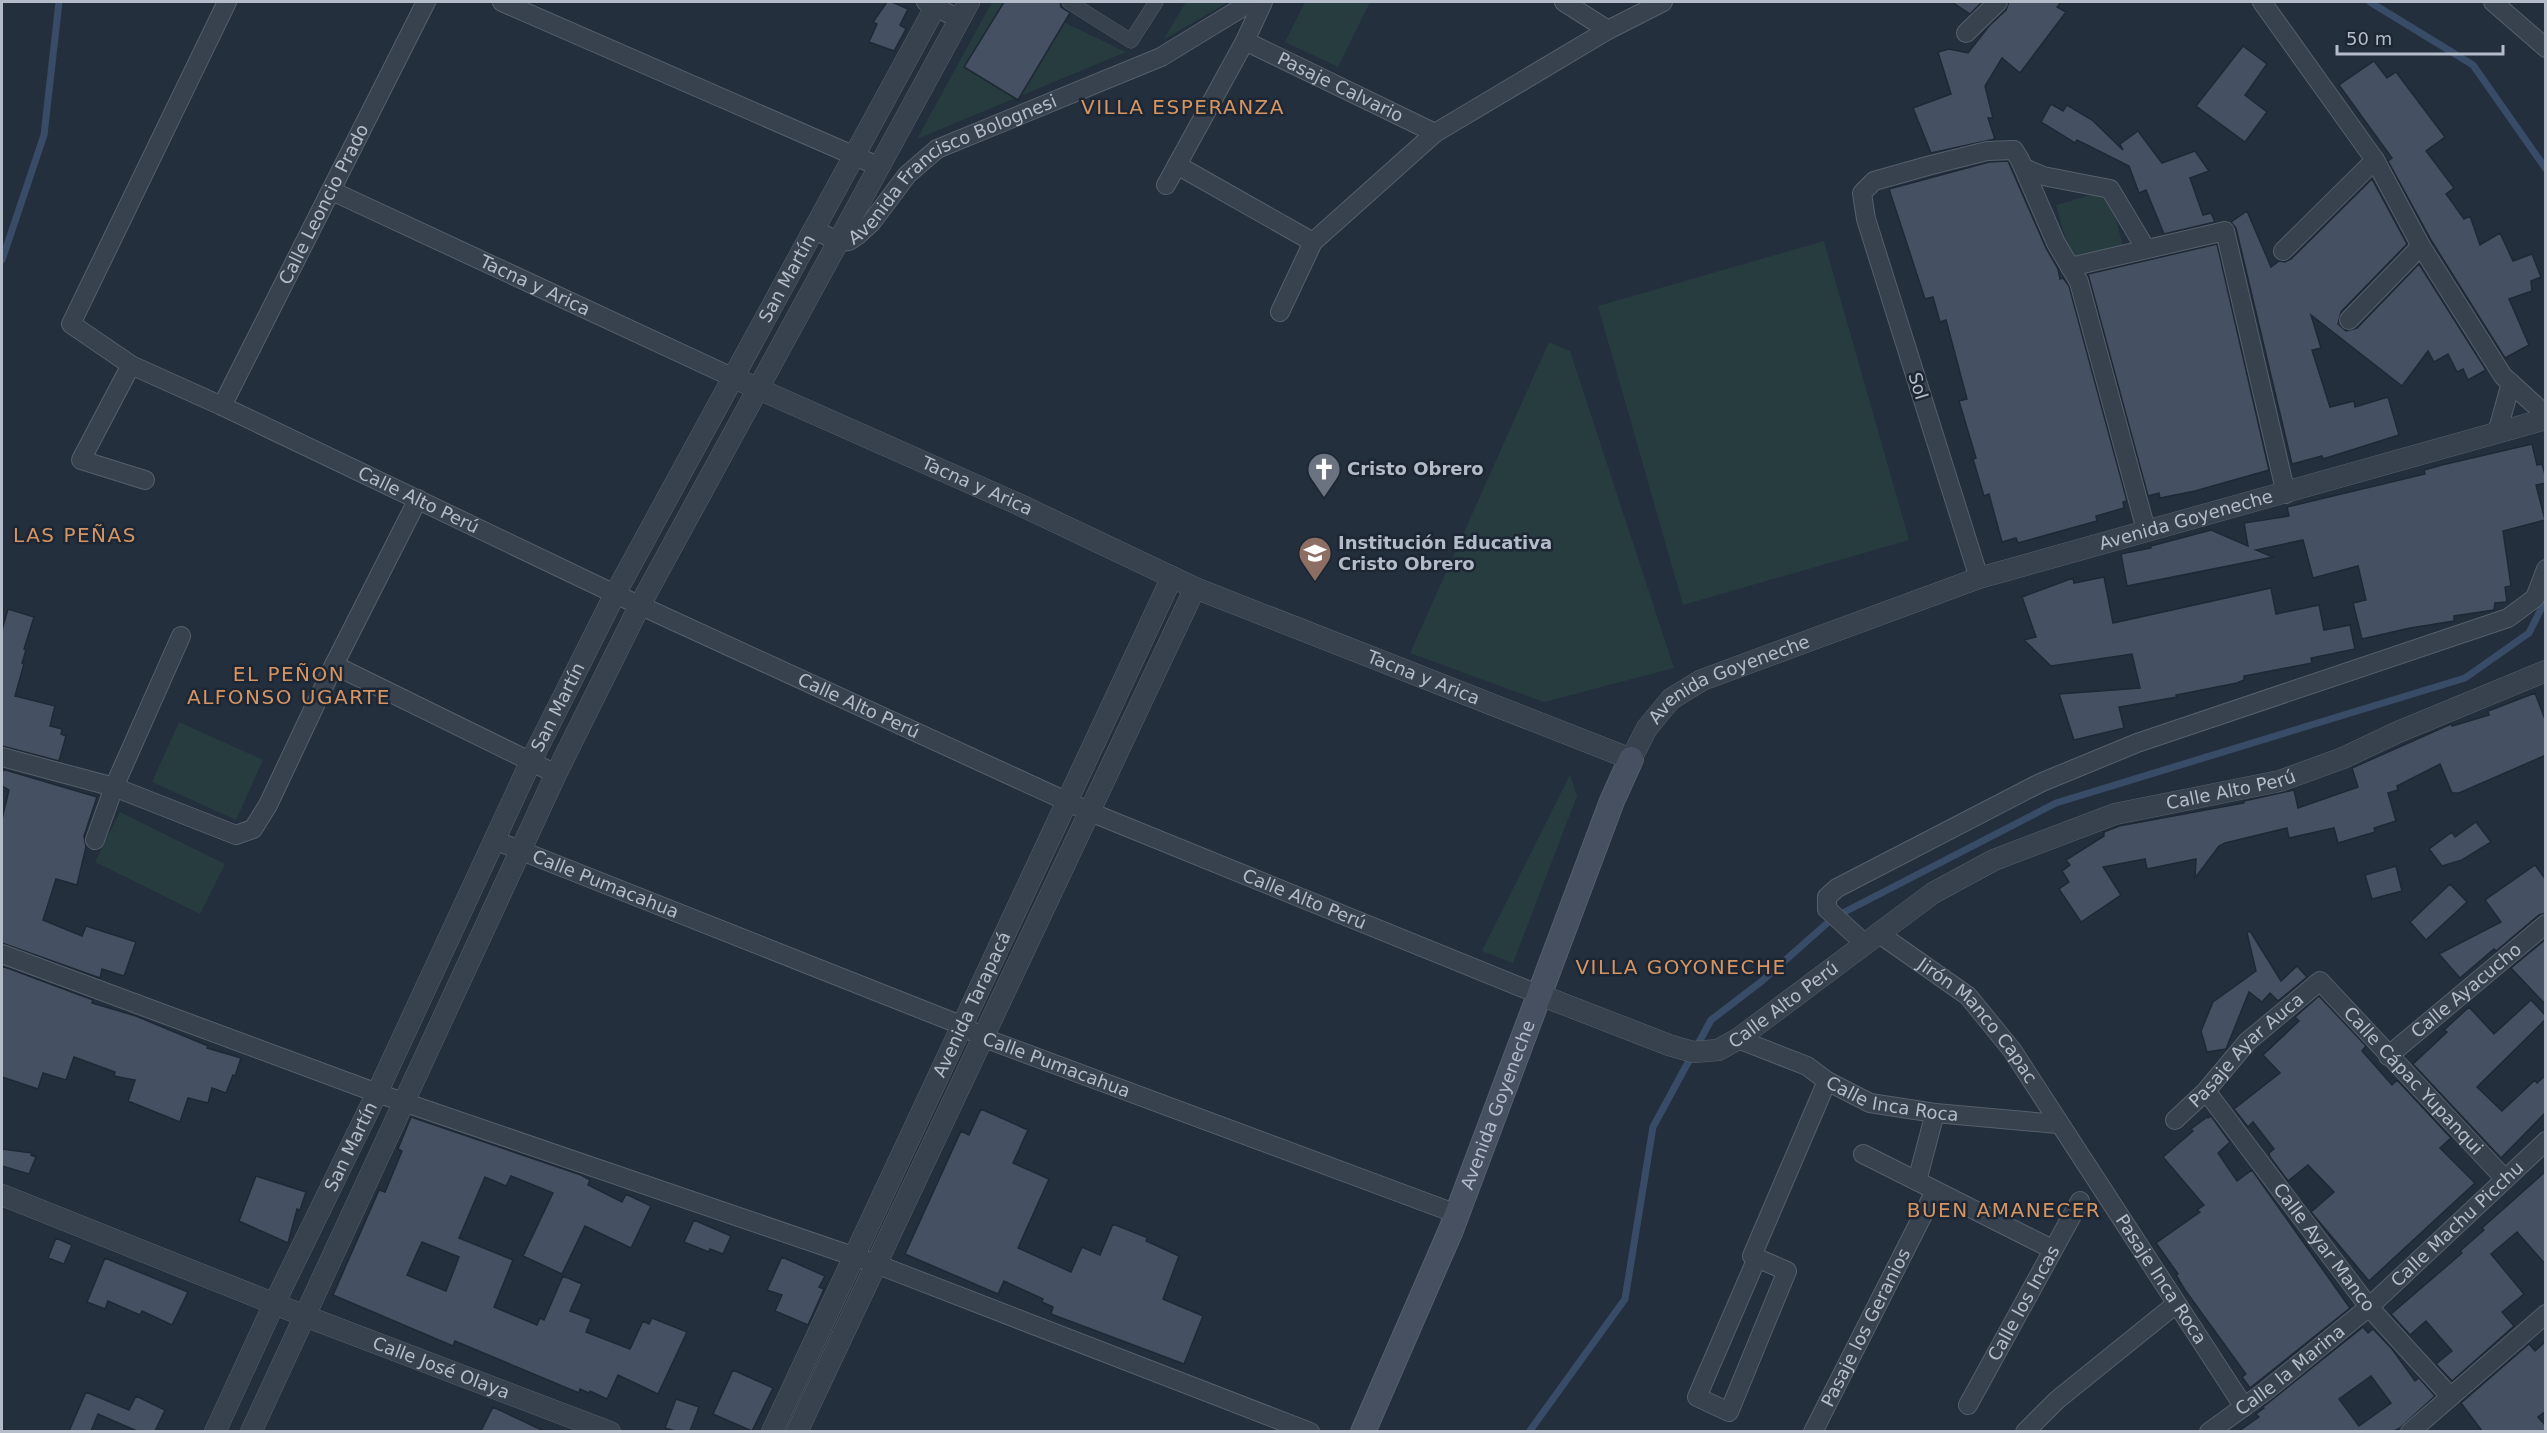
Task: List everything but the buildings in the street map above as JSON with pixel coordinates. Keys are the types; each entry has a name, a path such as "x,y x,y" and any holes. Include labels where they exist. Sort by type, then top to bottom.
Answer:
{"main road":[{"name":"Avenida Goyeneche","path":"1363,1431 1457,1214 1612,801 1631,759"}],"street":[{"name":"Calle Alto Perú","path":"227,2 71,324 131,365 222,406 615,594 1090,812 1540,995 1669,1045 1693,1052 1718,1050 1738,1039 1933,893 1994,860 2115,814 2280,781 2343,758 2398,732 2546,671"},
{"name":"Calle Leoncio Prado","path":"222,406 426,2"},
{"path":"502,2 880,167"},
{"path":"1069,2 1131,41 1156,2"},
{"name":"Avenida Francisco Bolognesi","path":"815,230 839,242 849,241 871,223 907,175 938,149 1161,57 1251,2"},
{"path":"1166,185 1245,41 1263,2"},
{"path":"1564,2 1608,30"},
{"path":"1280,312 1313,242 1435,133 1608,30 1663,2"},
{"path":"1966,33 1998,2"},
{"path":"2262,2 2375,160 2421,246 2503,376 2546,417"},
{"path":"2493,2 2546,48"},
{"path":"933,3 964,10"},
{"name":"San Martín","path":"215,1431 274,1304 378,1093 531,761 615,594 855,156 933,3"},
{"name":"San Martín","path":"251,1431 556,774 640,605 756,388 839,242 964,10"},
{"name":"Pasaje Calvario","path":"1245,41 1435,133"},
{"name":"Sol","path":"1979,578 1866,219 1862,194 1874,182 1987,151 2014,150 2024,168"},
{"path":"2283,251 2375,160"},
{"path":"1177,165 1313,242"},
{"path":"2024,168 2043,176 2110,189 2146,249"},
{"path":"2024,168 2056,243 2079,282 2146,530"},
{"name":"Tacna y Arica","path":"332,191 734,378 1018,504 1195,588 1631,759"},
{"path":"2070,267 2225,231 2286,494"},
{"path":"2349,320 2421,246"},
{"path":"131,365 81,460 145,480"},
{"path":"2497,433 2511,383"},
{"name":"Avenida Goyeneche","path":"1631,759 1647,728 1671,699 1702,680 1979,578 2146,530 2286,494 2546,417"},
{"path":"2,757 114,787 236,835 253,829 268,805 334,665 418,500"},
{"name":"Jirón Manco Capac","path":"2058,1124 2012,1050 1968,996 1871,938 1843,925 1827,909 1827,897 1837,888 2040,783 2137,743 2508,618 2535,598 2546,569"},
{"name":"Avenida Tarapacá","path":"772,1431 1172,577"},
{"name":"Avenida Tarapacá","path":"797,1431 1195,588"},
{"path":"94,840 114,787 181,636"},
{"path":"334,665 556,774"},
{"name":"Calle Pumacahua","path":"494,840 961,1025 984,1038 1457,1214"},
{"name":"Calle Ayacucho","path":"2388,1056 2546,924"},
{"path":"2,954 378,1093 876,1264 1310,1431"},
{"name":"Calle Cápac Yupanqui","path":"2320,981 2505,1179"},
{"name":"Pasaje Ayar Auca","path":"2175,1120 2206,1091 2247,1042 2320,981"},
{"name":"Calle Inca Roca","path":"1738,1039 1807,1066 1827,1082 1870,1103 1935,1113 2058,1124"},
{"path":"1757,1258 1697,1397 1729,1412 1787,1271 1757,1258 1752,1256 1827,1082"},
{"name":"Calle Ayar Manco","path":"2206,1091 2369,1307 2450,1396"},
{"path":"1917,1181 1935,1113"},
{"name":"Pasaje Inca Roca","path":"2058,1124 2244,1407"},
{"name":"Calle Machu Picchu","path":"2369,1307 2546,1141"},
{"path":"1863,1154 2052,1249"},
{"name":"Pasaje los Geranios","path":"1812,1431 1935,1191"},
{"name":"Calle José Olaya","path":"2,1195 274,1304 610,1431"},
{"name":"Calle los Incas","path":"1968,1406 2079,1201"},
{"path":"2025,1431 2057,1400 2176,1304"},
{"name":"Calle la Marina","path":"2209,1431 2244,1407 2369,1307"},
{"path":"2410,1431 2546,1314"}],"green space":[{"path":"992,2 1021,2 1126,52 917,139"},
{"path":"1186,2 1228,2 1163,40"},
{"path":"1305,2 1370,2 1338,67 1285,42"},
{"path":"2108,190 2124,250 2073,265 2056,205"},
{"path":"1824,241 1909,540 1683,605 1598,306"},
{"path":"1549,342 1570,351 1674,668 1544,702 1410,653"},
{"path":"179,722 263,760 236,820 152,782"},
{"path":"1570,775 1577,796 1513,963 1482,951"},
{"path":"120,812 225,864 200,914 95,862"}],"waterway":[{"path":"2,260 44,135 59,2"},
{"path":"2370,2 2473,65 2546,169"},
{"path":"1529,1432 1625,1299 1653,1127 1711,1020 1762,981 1833,918 2056,803 2465,678 2529,633 2546,599"}],"place":[{"name":"Cristo Obrero","path":"1324,498"},
{"name":"Institución Educativa Cristo Obrero","path":"1315,582"}],"district":[{"name":"VILLA ESPERANZA","path":"1183,107"},
{"name":"LAS PEÑAS","path":"75,535"},
{"name":"EL PEÑON ALFONSO UGARTE","path":"289,686"},
{"name":"VILLA GOYONECHE","path":"1681,967"},
{"name":"BUEN AMANECER","path":"2004,1210"}]}
